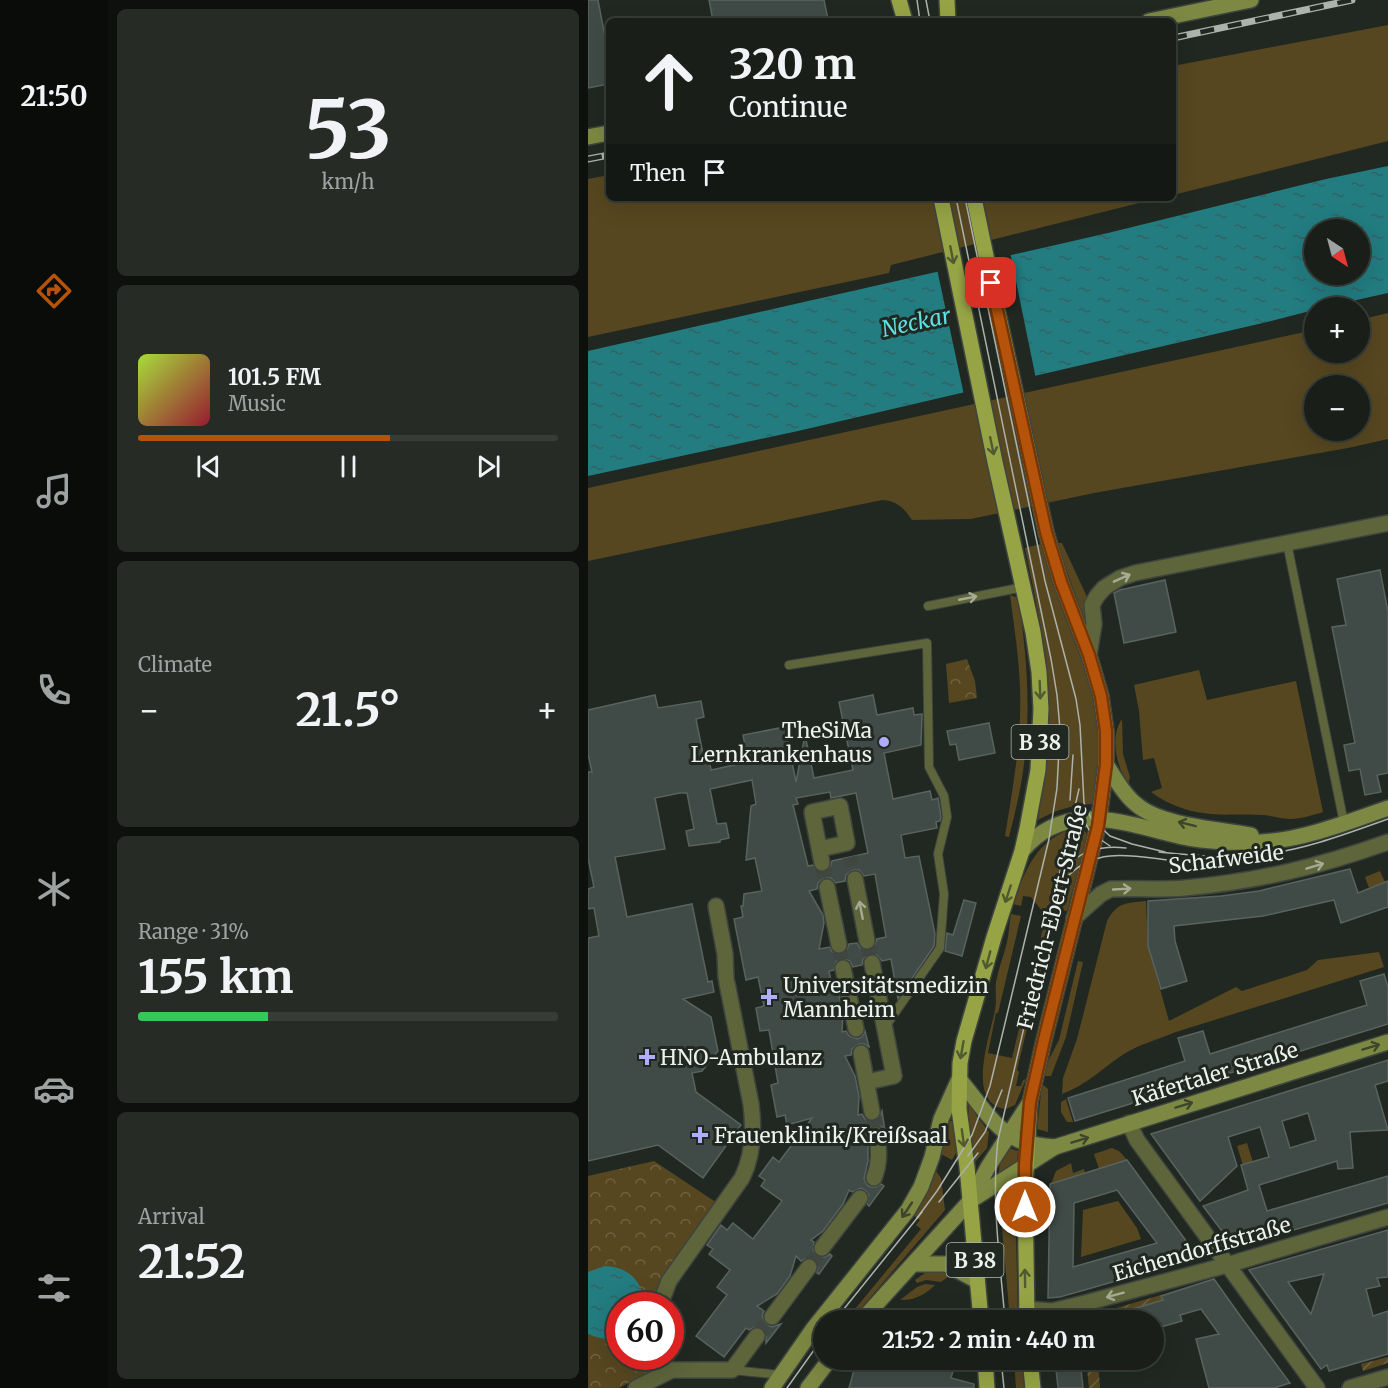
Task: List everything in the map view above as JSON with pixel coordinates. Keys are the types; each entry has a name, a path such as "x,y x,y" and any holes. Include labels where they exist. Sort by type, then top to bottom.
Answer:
{"main road":[{"path":"899,0 904,18"},
{"path":"947,0 948,18"},
{"path":"1164,18 1251,0"},
{"path":"588,137 606,134"},
{"name":"B 38","path":"942,201 1037,653 1041,709 1038,771 1022,851 964,1041 958,1079 959,1109 980,1310"},
{"name":"Friedrich-Ebert-Straße","path":"975,201 1046,532 1061,582 1089,655 1101,696 1106,731 1106,764 1100,818 1030,1102 1025,1165 1026,1310"},
{"path":"1106,764 1125,793 1140,808 1161,817 1208,829 1250,834 1264,842"},
{"name":"Schafweide","path":"1022,851 1037,837 1066,822 1081,818 1100,818 1221,842 1264,842 1299,836 1388,808"},
{"name":"Käfertaler Straße","path":"871,1310 970,1201 1055,1147 1388,1042"},
{"path":"772,1388 813,1329 908,1210 921,1187 932,1157 941,1119 958,1079"},
{"name":"Käfertaler Straße","path":"958,1079 997,1124 1009,1134 1027,1143 1055,1147"},
{"path":"970,1201 988,1167 1030,1102"},
{"path":"914,1264 946,1264 977,1281"},
{"path":"808,1388 822,1370"},
{"path":"986,1370 987,1388"},
{"path":"1031,1370 1033,1388"}],"street":[{"path":"1089,655 1094,624 1092,605 1104,588 1120,578 1152,569 1388,523"},
{"path":"851,862 821,856 812,812 840,806 867,941"},
{"name":"Schafweide","path":"1074,918 1101,894 1111,890 1181,889 1248,881 1307,869 1388,842"},
{"path":"827,887 839,945"},
{"path":"665,1292 669,1281 742,1178 749,1161 752,1116 726,981 725,954 716,906"},
{"path":"867,1082 894,1076 872,963"},
{"path":"843,969 872,1112"},
{"path":"1129,1123 1137,1140 1317,1388"},
{"path":"822,1248 869,1184 880,1154 877,1135"},
{"name":"Eichendorffstraße","path":"1056,1310 1172,1280 1388,1217"},
{"path":"772,1317 809,1267"},
{"path":"636,1388 665,1372 732,1370 758,1336"},
{"path":"1350,1388 1388,1377"}],"lane":[{"path":"1287,543 1344,823"},
{"path":"928,606 1024,587"},
{"path":"789,665 927,643 929,767 944,796 947,817 938,854 944,894 940,948 885,1028"},
{"path":"732,1370 781,1374"}],"green space":[{"path":"1388,25 1388,141 1176,194 1176,65"},
{"path":"606,176 606,201 1147,201 891,265 889,273 588,337 588,179"},
{"path":"1388,313 1388,439 1348,448 1094,493 971,519 912,520 900,506 882,500 588,561 588,488 1304,332 1304,363 1370,363 1370,317"},
{"path":"1057,543 1062,543 1088,599 1087,628"},
{"path":"1041,544 1062,609 1087,674 1098,729 1099,759 1093,804 1064,809 1038,820 1048,747 1048,683 1040,625 1025,548"},
{"path":"1010,595 1018,598 1024,639 1028,702 1023,773 1009,837 1005,836 1020,725 1019,665"},
{"path":"967,659 975,681 977,698 949,703 946,664"},
{"path":"1199,670 1207,700 1296,681 1323,812 1291,819 1263,815 1205,813 1178,807 1151,792 1162,788 1154,758 1143,760 1139,711 1134,685"},
{"path":"1122,719 1123,754 1130,777 1128,785 1118,761 1115,743 1118,726"},
{"path":"1081,826 1088,835 1067,911 1057,909 1053,925 1031,897 1023,896 1021,906 1013,904 1023,877 1044,845 1054,837"},
{"path":"1380,871 1385,882 1369,888 1365,877"},
{"path":"1146,901 1148,946 1169,1021 1236,987 1242,991 1307,970 1318,960 1379,952 1384,967 1176,1032 1136,1047 1086,1081 1062,1094 1063,1078 1077,1039 1107,921 1119,907 1128,903"},
{"path":"1011,914 1021,916 988,1053 1012,1058 1044,924 1050,933 1017,1070 1019,1072 1016,1086 1021,1086 1023,1080 1026,1079 1015,1105 1006,1109 993,1104 986,1095 983,1066 996,1007 996,982 1007,942"},
{"path":"1078,961 1083,962 1066,1037 1051,1076 1043,1076 1059,1040"},
{"path":"1042,1084 1048,1089 1048,1132 1037,1129"},
{"path":"1066,1099 1073,1122 1067,1122 1061,1112 1061,1102"},
{"path":"968,1100 989,1132 987,1148 975,1162 970,1132"},
{"path":"949,1121 952,1121 957,1151 952,1160 941,1154"},
{"path":"1247,1143 1256,1172 1246,1175 1237,1146"},
{"path":"1009,1148 1018,1151 1017,1164 998,1179 1000,1162"},
{"path":"1112,1148 1119,1151 1127,1160 1099,1169 1094,1154"},
{"path":"654,1161 717,1203 662,1278 659,1292 606,1292 606,1370 653,1370 619,1388 588,1388 588,1176"},
{"path":"1071,1163 1073,1173 1084,1169 1085,1173 1051,1184 1056,1171"},
{"path":"936,1171 941,1178 945,1210 860,1310 854,1310 921,1229 916,1225 920,1220 913,1215"},
{"path":"1015,1193 1018,1310 1009,1310 1000,1205"},
{"path":"1118,1201 1137,1228 1141,1239 1081,1257 1083,1210"},
{"path":"941,1269 952,1274 941,1282 926,1280 917,1283 915,1280 925,1273"},
{"path":"925,1284 935,1285 919,1296 900,1300 917,1287"},
{"path":"1161,1295 1163,1300 1129,1310 1109,1310"},
{"path":"1388,1357 1388,1363 1363,1371 1361,1364"},
{"path":"1015,1370 1023,1370 1024,1388 1016,1388"},
{"path":"1087,1370 1099,1370 1100,1388 1089,1388"}],"water":[{"name":"Neckar","path":"1388,166 1388,293 1370,297 1304,297 1304,313 1267,322 798,431 588,476 588,351 1108,233"},
{"path":"604,1266 621,1269 633,1276 641,1288 642,1292 606,1292 606,1339 588,1334 588,1272"}],"pier":[{"path":"1010,252 1036,379 964,395 937,269"}],"building":[{"path":"588,0 598,0 606,37 606,85 588,88"},
{"path":"709,0 824,0 828,18 712,18"},
{"path":"1380,570 1388,612 1388,773 1377,775 1381,792 1365,795 1360,769 1349,771 1344,745 1355,743 1332,627 1346,625 1337,579"},
{"path":"1165,580 1176,632 1124,643 1114,593"},
{"path":"655,695 658,708 701,701 704,717 696,719 703,754 708,753 711,770 748,762 743,735 785,727 796,782 805,735 814,778 853,770 839,702 873,695 877,715 913,708 914,715 922,714 921,745 884,753 893,799 930,791 932,800 938,798 941,817 940,821 936,822 937,828 901,835 905,858 919,856 935,934 934,946 898,999 891,959 882,961 876,954 870,954 863,959 862,965 853,967 850,961 842,958 836,961 834,970 829,971 832,985 839,994 843,1014 842,1032 846,1031 849,1036 857,1039 862,1037 865,1031 869,1047 859,1044 852,1049 851,1055 845,1056 855,1076 859,1096 858,1115 862,1114 865,1119 873,1122 879,1119 882,1111 885,1131 881,1126 876,1125 868,1131 868,1161 864,1179 871,1187 881,1184 884,1186 869,1206 867,1204 869,1195 866,1191 861,1188 852,1192 849,1190 843,1204 823,1231 811,1240 814,1242 813,1251 817,1256 825,1257 830,1254 832,1256 819,1274 815,1260 810,1257 801,1261 796,1256 790,1276 777,1294 757,1306 764,1311 762,1316 766,1324 771,1327 781,1324 766,1343 766,1333 763,1329 757,1326 749,1330 746,1328 724,1357 696,1336 727,1295 717,1287 730,1270 709,1254 713,1249 707,1245 721,1225 727,1230 733,1223 753,1239 782,1201 761,1186 765,1180 759,1176 773,1157 779,1162 812,1118 787,1125 785,1115 777,1117 771,1085 778,1083 769,1030 760,1031 756,1008 764,1006 758,977 746,980 734,919 743,917 741,906 743,906 744,894 762,891 755,858 746,860 751,806 756,804 752,780 710,789 717,824 726,823 729,838 720,840 720,842 689,846 686,831 694,829 687,793 680,793 655,798 665,849 615,857 627,917 692,904 708,982 712,981 714,992 683,999 711,1017 718,1051 702,1071 692,1073 696,1092 741,1125 703,1178 658,1145 588,1161 588,938 599,936 594,908 588,909 588,889 594,887 588,858 588,772 592,772 588,754 588,710","holes":["830,792 831,798 856,793 868,853 832,861 829,870 819,872 813,865 808,866 793,805 798,804 796,798","853,870 859,870 864,876 875,874 886,937 877,939 874,948 868,951 860,948 857,943 849,944 846,952 840,955 832,952 830,947 819,949 824,923 823,915 809,891 817,889 818,883 824,878 831,878 835,883 845,881 846,875"]},
{"path":"989,723 995,753 959,760 956,744 950,745 947,731"},
{"path":"1350,869 1358,893 1388,881 1388,907 1341,923 1334,900 1263,916 1174,926 1175,941 1187,981 1161,989 1148,946 1148,901 1259,891"},
{"path":"964,900 976,903 962,956 945,951 947,933 953,935"},
{"path":"1384,974 1388,987 1388,1024 1075,1121 1068,1098 1185,1061 1178,1038 1203,1031 1210,1054 1367,1005 1360,981"},
{"path":"1388,1060 1388,1081 1375,1085 1388,1130 1350,1132 1353,1168 1338,1169 1337,1161 1259,1185 1267,1211 1388,1176 1388,1203 1234,1247 1203,1206 1248,1190 1241,1165 1269,1157 1260,1127 1228,1137 1237,1166 1200,1201 1151,1134","holes":["1308,1113 1316,1140 1290,1148 1282,1121"]},
{"path":"1127,1160 1192,1249 1189,1260 1060,1297 1048,1298 1050,1184","holes":["1117,1190 1157,1243 1073,1267 1074,1203"]},
{"path":"1388,1230 1388,1277 1377,1278 1380,1286 1366,1289 1373,1316 1388,1311 1388,1354 1329,1371 1327,1365 1321,1369 1249,1270","holes":["1324,1274 1311,1314 1288,1282"]},
{"path":"1214,1279 1290,1383 1274,1388 1209,1388 1196,1339 1219,1334 1201,1309 1180,1315 1182,1321 1164,1326 1164,1310 1129,1310 1163,1300 1161,1296"},
{"path":"854,1370 949,1370 953,1371 951,1378 974,1384 974,1388 849,1388"},
{"path":"1056,1370 1081,1370 1083,1388 1058,1388"}],"tunnel":[{"path":"850,857 852,866"},
{"path":"822,863 827,887"},
{"path":"867,941 872,963"},
{"path":"839,945 843,968"},
{"path":"872,1112 877,1135"},
{"path":"809,1267 822,1248"},
{"path":"757,1336 772,1317"}],"tram line":[{"path":"917,0 920,18"},
{"path":"926,0 929,18"},
{"path":"917,1218 972,1135 990,1086 1049,839 1057,788 1060,729 1051,659 957,201"},
{"path":"966,201 1045,581 1076,699 1080,725 1084,803 1091,818 1110,836 1165,852"},
{"path":"1070,800 1073,755"},
{"path":"1004,1310 995,1185 998,1140 1079,789"},
{"path":"1077,809 1091,833 1110,846"},
{"path":"1159,852 1222,857 1276,853 1341,836 1388,819"},
{"path":"1061,871 1075,859 1090,851 1126,848"},
{"path":"1069,875 1091,860 1103,857 1129,856 1168,860"},
{"path":"968,1156 985,1132 1002,1090"},
{"path":"939,1202 978,1153"},
{"path":"843,1310 922,1212"},
{"path":"787,1388 813,1351"},
{"path":"1002,1370 1004,1388"}],"railway":[{"path":"1176,37 1352,0"},
{"path":"588,159 606,156"}],"place":[{"name":"TheSiMa Lernkrankenhaus","path":"884,742"},
{"name":"Universitätsmedizin Mannheim","path":"769,997"},
{"name":"HNO-Ambulanz","path":"647,1057"},
{"name":"Frauenklinik/Kreißsaal","path":"700,1135"}],"route":[{"path":"991,283 1046,532 1061,582 1089,655 1101,696 1106,731 1106,764 1098,826 1030,1102 1025,1165 1025,1207"}]}
